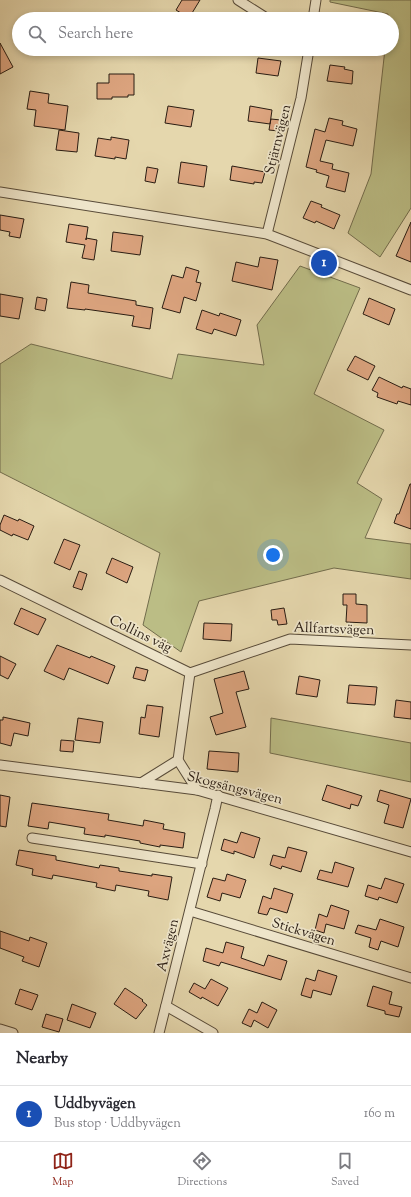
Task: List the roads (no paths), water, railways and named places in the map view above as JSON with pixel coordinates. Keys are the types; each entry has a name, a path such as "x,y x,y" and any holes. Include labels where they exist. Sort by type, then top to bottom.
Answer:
{"street":[{"path":"238,0 257,12"},
{"path":"314,12 316,0"},
{"name":"Stjärnvägen","path":"267,234 301,98 308,56"},
{"path":"0,192 267,234 411,290"},
{"name":"Collins väg","path":"0,580 190,673"},
{"name":"Allfartsvägen","path":"190,673 290,639 411,645"},
{"path":"190,673 178,760 197,790"},
{"path":"141,783 178,760"},
{"name":"Skogsängsvägen","path":"0,765 197,790 411,852"},
{"name":"Axvägen","path":"160,1033 218,795"},
{"path":"32,838 202,864"},
{"name":"Stickvägen","path":"190,911 411,978"},
{"path":"166,1006 213,1033"},
{"path":"0,1029 13,1033"}],"place":[{"name":"Uddbyvägen","path":"324,263"}]}
